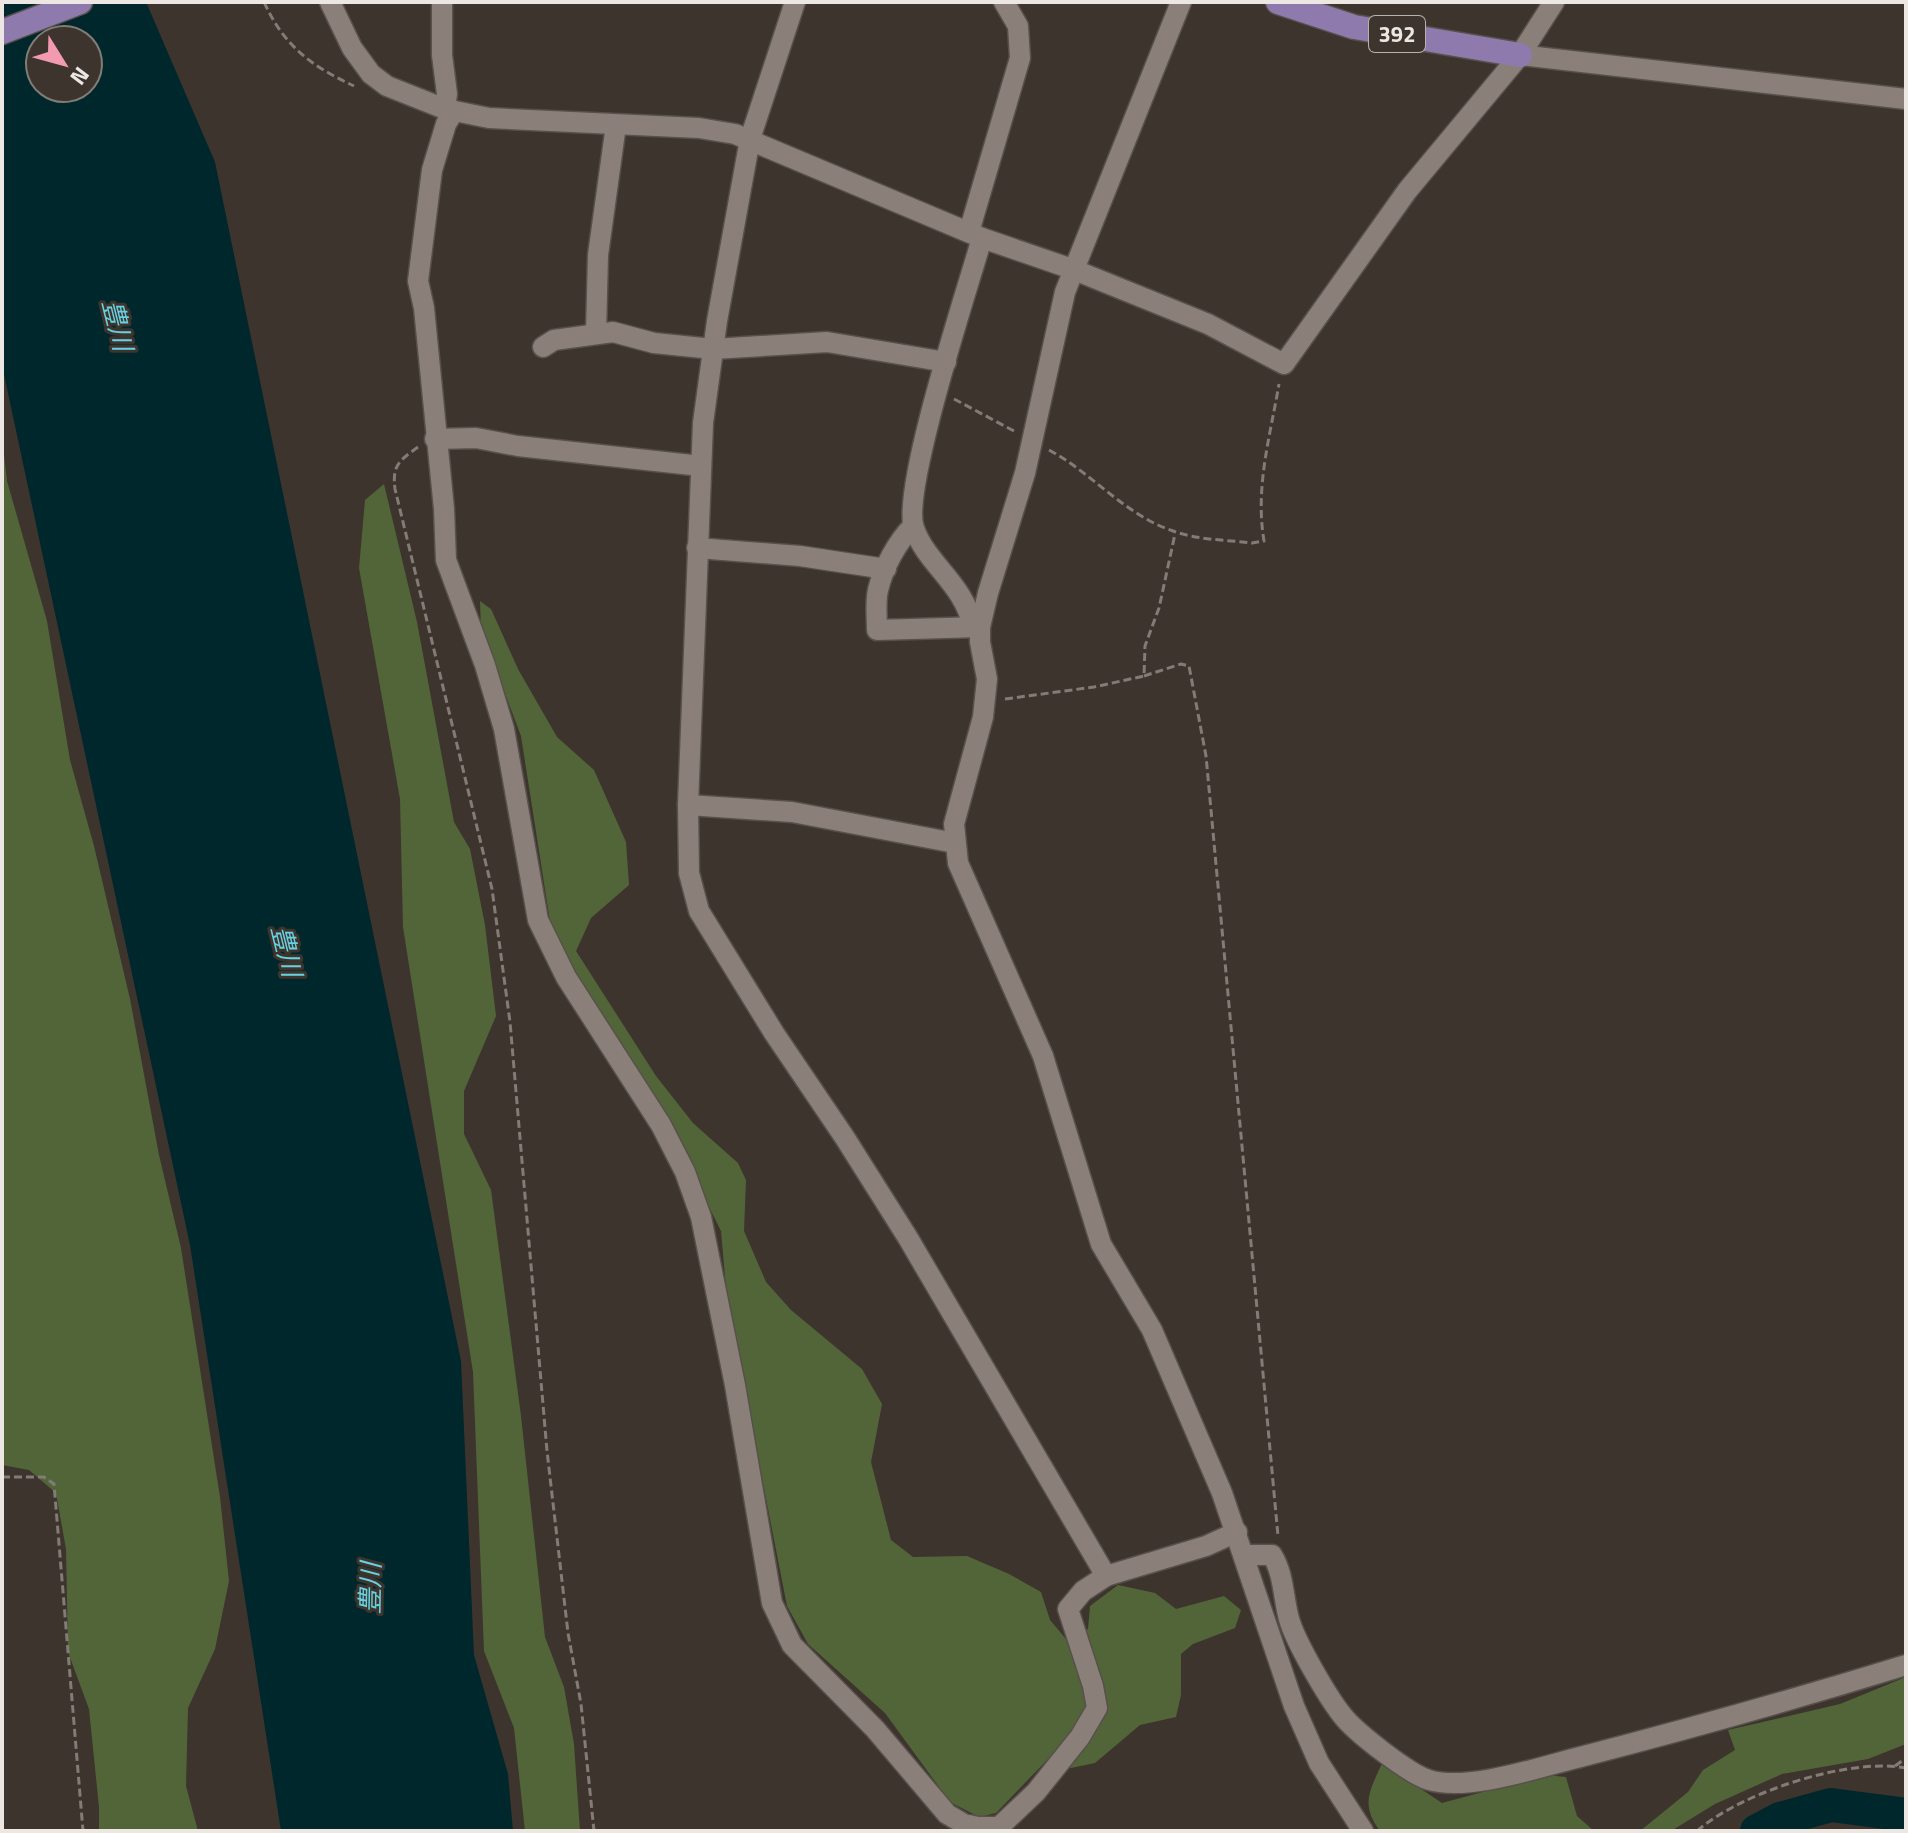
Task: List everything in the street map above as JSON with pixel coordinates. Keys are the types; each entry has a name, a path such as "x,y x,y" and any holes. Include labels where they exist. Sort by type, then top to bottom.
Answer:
{"main road":[{"path":"2,32 80,2"},
{"name":"392","path":"1278,2 1354,27 1520,55"}],"street":[{"path":"330,2 352,48 371,74 387,86 449,110 489,118 699,128 750,139 976,235 1072,269 1208,324 1284,364 1415,179 1520,55 1554,2"},
{"path":"442,2 442,55 449,110 432,170 418,281 424,308 444,509 446,560 485,665 504,729 538,920 566,977 661,1125 685,1172 701,1217 735,1385 772,1603 792,1645 875,1729 947,1814 964,1824 999,1829 1036,1792 1080,1737 1097,1708 1068,1609 1083,1591 1106,1576 1206,1546 1237,1532"},
{"path":"795,2 750,139 703,423 688,805 689,873 699,911 774,1033 908,1238 1106,1576"},
{"path":"1004,2 1018,26 1020,58 917,476 913,526 970,611 977,627 987,679 983,717 954,824 958,863 1043,1056 1101,1244 1152,1330 1237,1532 1294,1706 1319,1763 1363,1831"},
{"path":"977,627 1033,442 1072,269 1181,2"},
{"path":"1520,55 1906,99"},
{"path":"596,333 598,255 616,125"},
{"path":"543,347 554,340 613,332 654,343 713,349 827,342 946,362"},
{"path":"435,439 476,438 518,446 701,466"},
{"path":"913,526 905,534 877,592 877,630 977,627"},
{"path":"697,548 800,556 886,569"},
{"path":"688,805 792,812 955,843"},
{"path":"1244,1555 1272,1555 1278,1563 1289,1619 1298,1642 1342,1715 1375,1746 1427,1780 1457,1784 1521,1772 1741,1716 1906,1665"}],"path":[{"path":"264,2 274,24 307,61 359,89"},
{"path":"939,390 1065,459 1134,512 1175,532 1252,543 1264,541 1259,512 1261,482 1284,364"},
{"path":"435,439 398,462 393,474 494,904 510,1022 549,1466 568,1633 581,1704 594,1831"},
{"path":"1144,676 1145,646 1159,608 1175,532"},
{"path":"985,700 1094,687 1181,664 1189,666 1206,756 1278,1515 1278,1538 1272,1555"},
{"path":"2,1477 44,1477 54,1484 83,1831"},
{"path":"1895,1766 1906,1758"},
{"path":"1697,1831 1711,1818 1789,1781 1848,1771 1895,1766 1906,1768"}],"green space":[{"path":"2,437 7,481 47,621 70,760 130,999 159,1155 181,1248 220,1497 229,1581 215,1649 188,1708 186,1786 198,1831 99,1831 89,1709 68,1652 66,1549 56,1493 29,1470 2,1465"},
{"path":"384,484 417,622 454,822 470,849 485,925 496,1016 464,1091 464,1134 491,1190 521,1416 545,1637 564,1687 574,1744 580,1831 525,1831 514,1728 484,1651 473,1372 403,927 400,799 359,568 365,500"},
{"path":"480,601 491,609 518,669 557,737 594,770 626,842 629,885 591,918 576,951 656,1076 693,1123 738,1163 746,1180 744,1231 766,1282 791,1310 862,1369 882,1404 871,1462 891,1540 913,1557 967,1556 1041,1592 1050,1620 1066,1639 1088,1629 1090,1606 1118,1585 1155,1593 1176,1609 1224,1596 1241,1610 1235,1628 1193,1644 1181,1654 1181,1695 1176,1717 1140,1725 1095,1763 1071,1768 1049,1758 996,1813 979,1817 950,1802 885,1713 808,1644 787,1606 727,1299 721,1231 656,1101 552,934 521,736 481,630"},
{"path":"1906,1677 1906,1744 1868,1759 1782,1774 1715,1804 1671,1831 1640,1831 1688,1792 1703,1770 1735,1750 1728,1730 1840,1704"},
{"path":"1382,1763 1442,1803 1545,1775 1566,1777 1577,1816 1594,1831 1380,1831 1370,1813 1369,1797"}],"water":[{"name":"豊川","path":"2,2 146,2 215,162 461,1361 474,1655 508,1774 513,1831 281,1831 190,1245 2,365"}],"waterway":[{"path":"1757,1831 1780,1819 1831,1805 1906,1815"}]}
